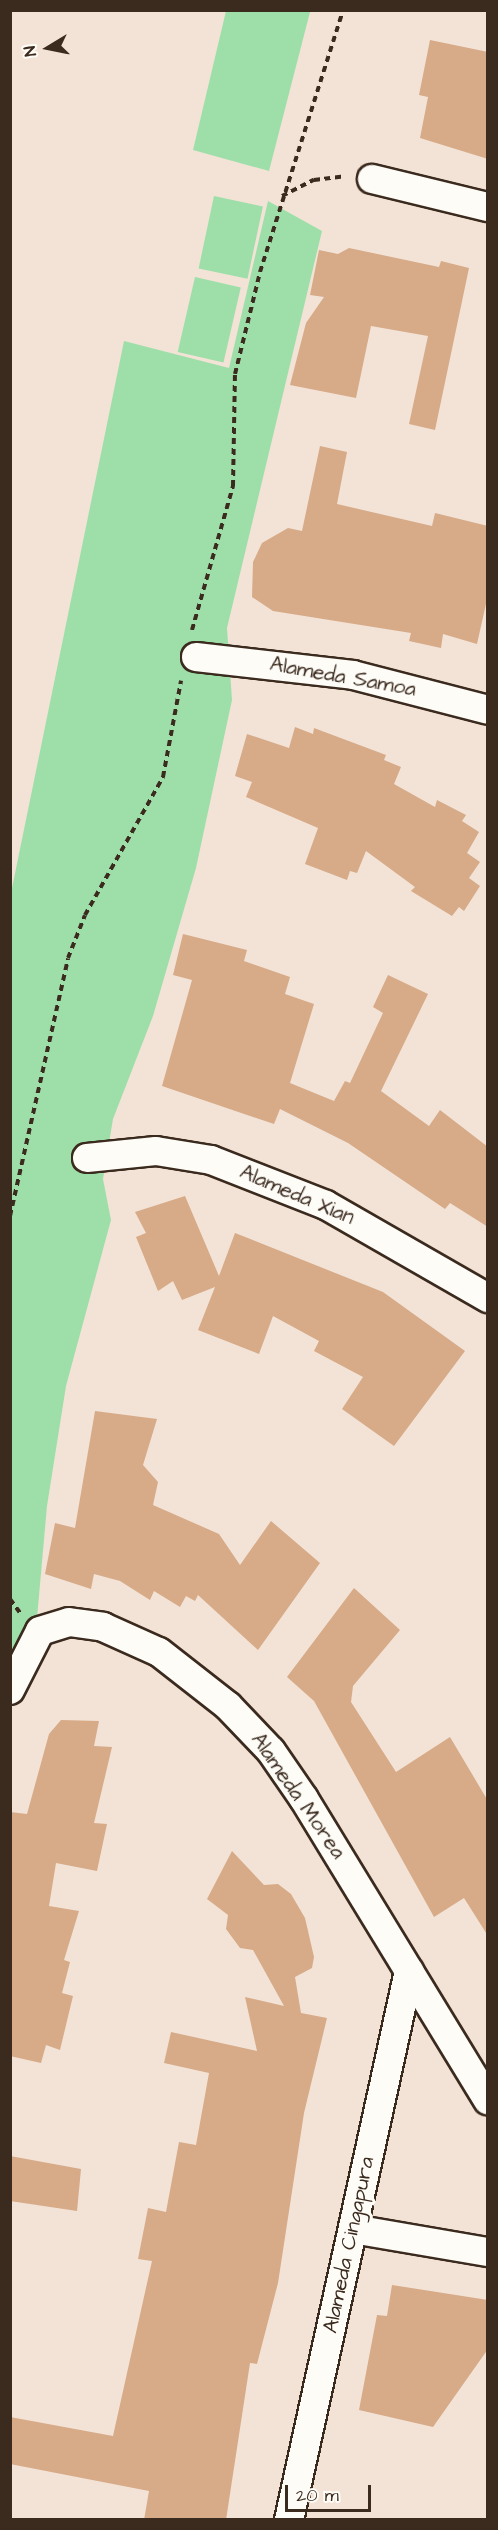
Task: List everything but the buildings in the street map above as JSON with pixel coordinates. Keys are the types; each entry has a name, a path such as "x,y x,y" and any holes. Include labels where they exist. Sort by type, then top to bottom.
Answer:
{"street":[{"path":"372,179 488,207"},
{"name":"Alameda Samoa","path":"190,653 353,675 488,710"},
{"name":"Alameda Xian","path":"87,1158 156,1151 211,1160 335,1210 488,1298"},
{"name":"Alameda Morea","path":"10,1690 35,1637 51,1624 90,1624 159,1652 228,1706 271,1752 488,2100"},
{"name":"Alameda Cingapura","path":"289,2520 409,1971"},
{"path":"353,2229 488,2253"}],"path":[{"path":"10,1216 68,958 85,915 163,777 190,653 233,486 235,374 281,196 343,10"},
{"path":"281,196 335,175 372,179"}],"green space":[{"path":"226,11 310,12 269,171 193,150"},
{"path":"214,196 263,206 248,279 199,268"},
{"path":"268,201 322,231 227,628 232,700 196,868 153,1016 113,1119 103,1179 111,1220 66,1386 47,1506 37,1618 22,1632 11,1661 11,893 124,341 229,368"},
{"path":"195,277 241,288 223,363 178,352"}]}
